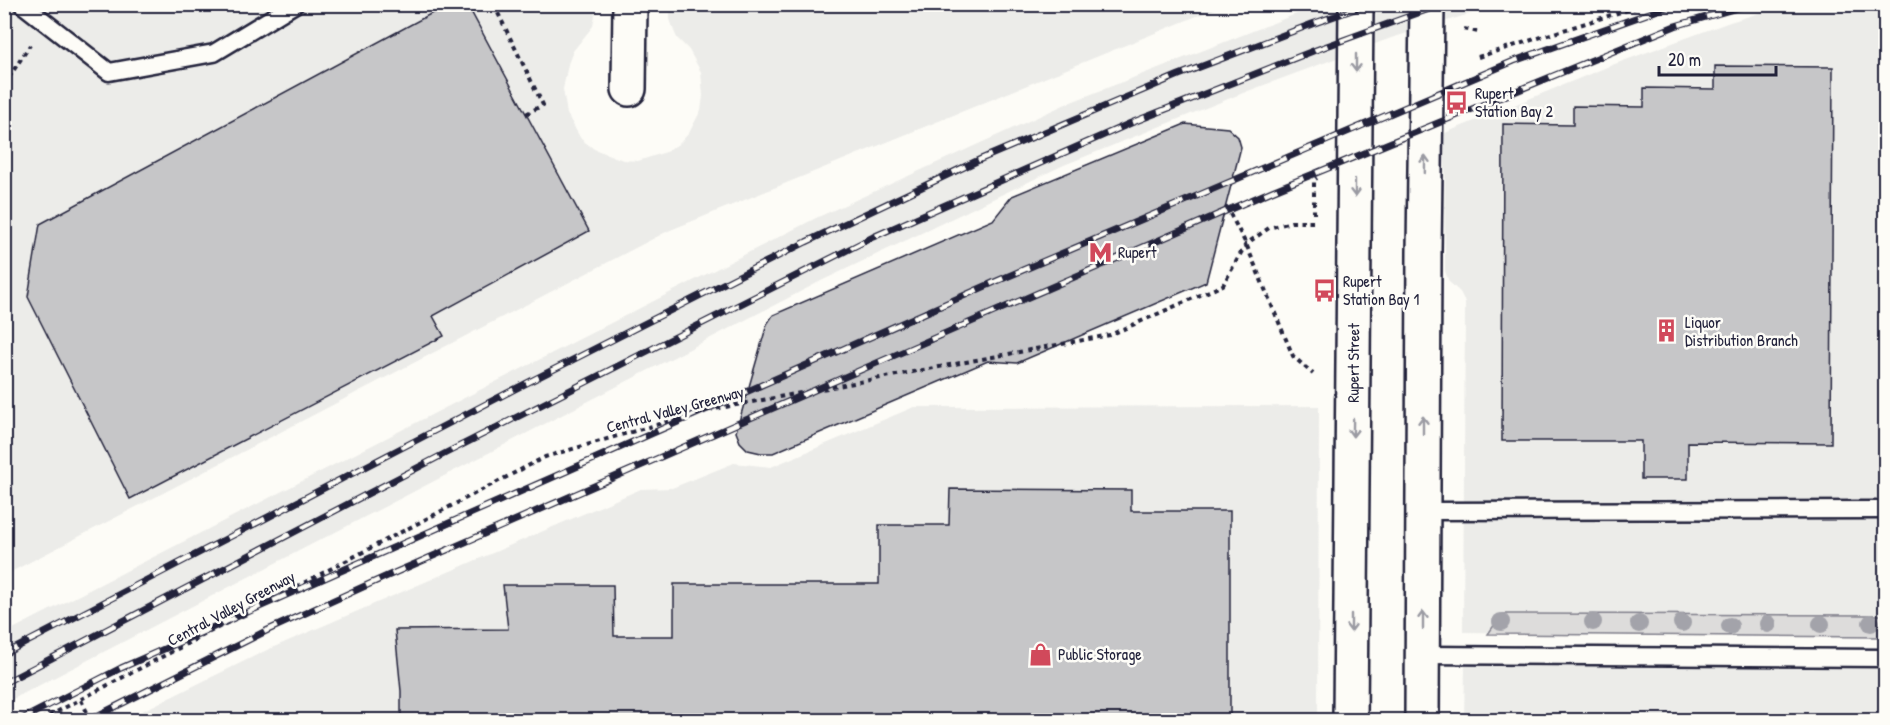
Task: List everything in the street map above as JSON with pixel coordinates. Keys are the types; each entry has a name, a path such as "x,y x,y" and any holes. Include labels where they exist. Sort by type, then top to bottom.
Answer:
{"main road":[{"path":"630,4 630,89"},
{"name":"Rupert Street","path":"1350,720 1356,4"},
{"path":"1422,720 1427,4"}],"lane":[{"path":"22,4 109,72 214,53 295,4"},
{"path":"1423,511 1886,510"},
{"path":"1422,655 1886,658"}],"path":[{"path":"1478,57 1646,4"},
{"path":"494,5 543,105 526,114"},
{"path":"1314,180 1314,222"},
{"path":"1226,206 1246,244 1293,356 1313,374"},
{"name":"Central Valley Greenway","path":"41,720 545,457 704,411 1110,335 1223,285 1246,244 1269,228 1291,222 1324,222"},
{"path":"81,700 91,720"}],"shaded area":[{"path":"12,5 597,5 593,26 573,51 568,64 563,89 567,114 581,139 594,149 623,160 638,161 666,152 680,143 689,133 701,110 703,96 701,72 689,50 677,38 670,19 670,5 1224,5 668,231 5,575 4,10"},
{"path":"1319,5 1499,5 1391,38 1248,91 1064,165 821,281 5,703 5,633 816,218 1066,104"},
{"path":"1786,5 1885,5 1885,638 1463,632 1465,302 1460,292 1449,282 1445,271 1445,133 1612,65 1730,22"},
{"path":"1319,406 1318,720 124,720 267,650 641,489 672,488 734,463 771,467 914,407"},
{"path":"1502,614 1885,615 1885,637 1488,634"},
{"path":"1465,666 1885,667 1885,720 1464,720"}],"building":[{"path":"449,4 467,4 589,231 433,316 444,336 130,499 28,297 40,224"},
{"name":"Liquor Distribution Branch","path":"1715,66 1833,67 1831,443 1688,442 1688,479 1641,479 1641,441 1502,441 1503,124 1573,125 1573,106 1644,107 1644,88 1715,89"},
{"path":"1185,124 1228,128 1238,137 1241,147 1206,282 1017,363 988,361 773,453 748,450 740,442 736,432 767,324 773,315 993,220 1012,196"},
{"path":"950,489 1131,490 1131,511 1230,511 1230,720 401,720 401,691 395,630 508,629 503,585 613,585 614,636 674,636 674,584 879,584 879,525 949,525"}],"railway":[{"path":"4,654 513,390 806,242 981,159 1179,75 1369,4"},
{"path":"4,683 446,453 873,237 1131,123 1313,51 1443,4"},
{"path":"20,720 121,668 997,281 1514,61 1675,4"},
{"path":"89,720 268,630 385,577 1272,191 1675,26 1751,4"}],"place":[{"name":"Rupert Station Bay 2","path":"1457,102"},
{"name":"Rupert","path":"1100,252"},
{"name":"Rupert Station Bay 1","path":"1325,290"},
{"name":"Liquor Distribution Branch","path":"1667,331"},
{"name":"Public Storage","path":"1040,654"}]}
